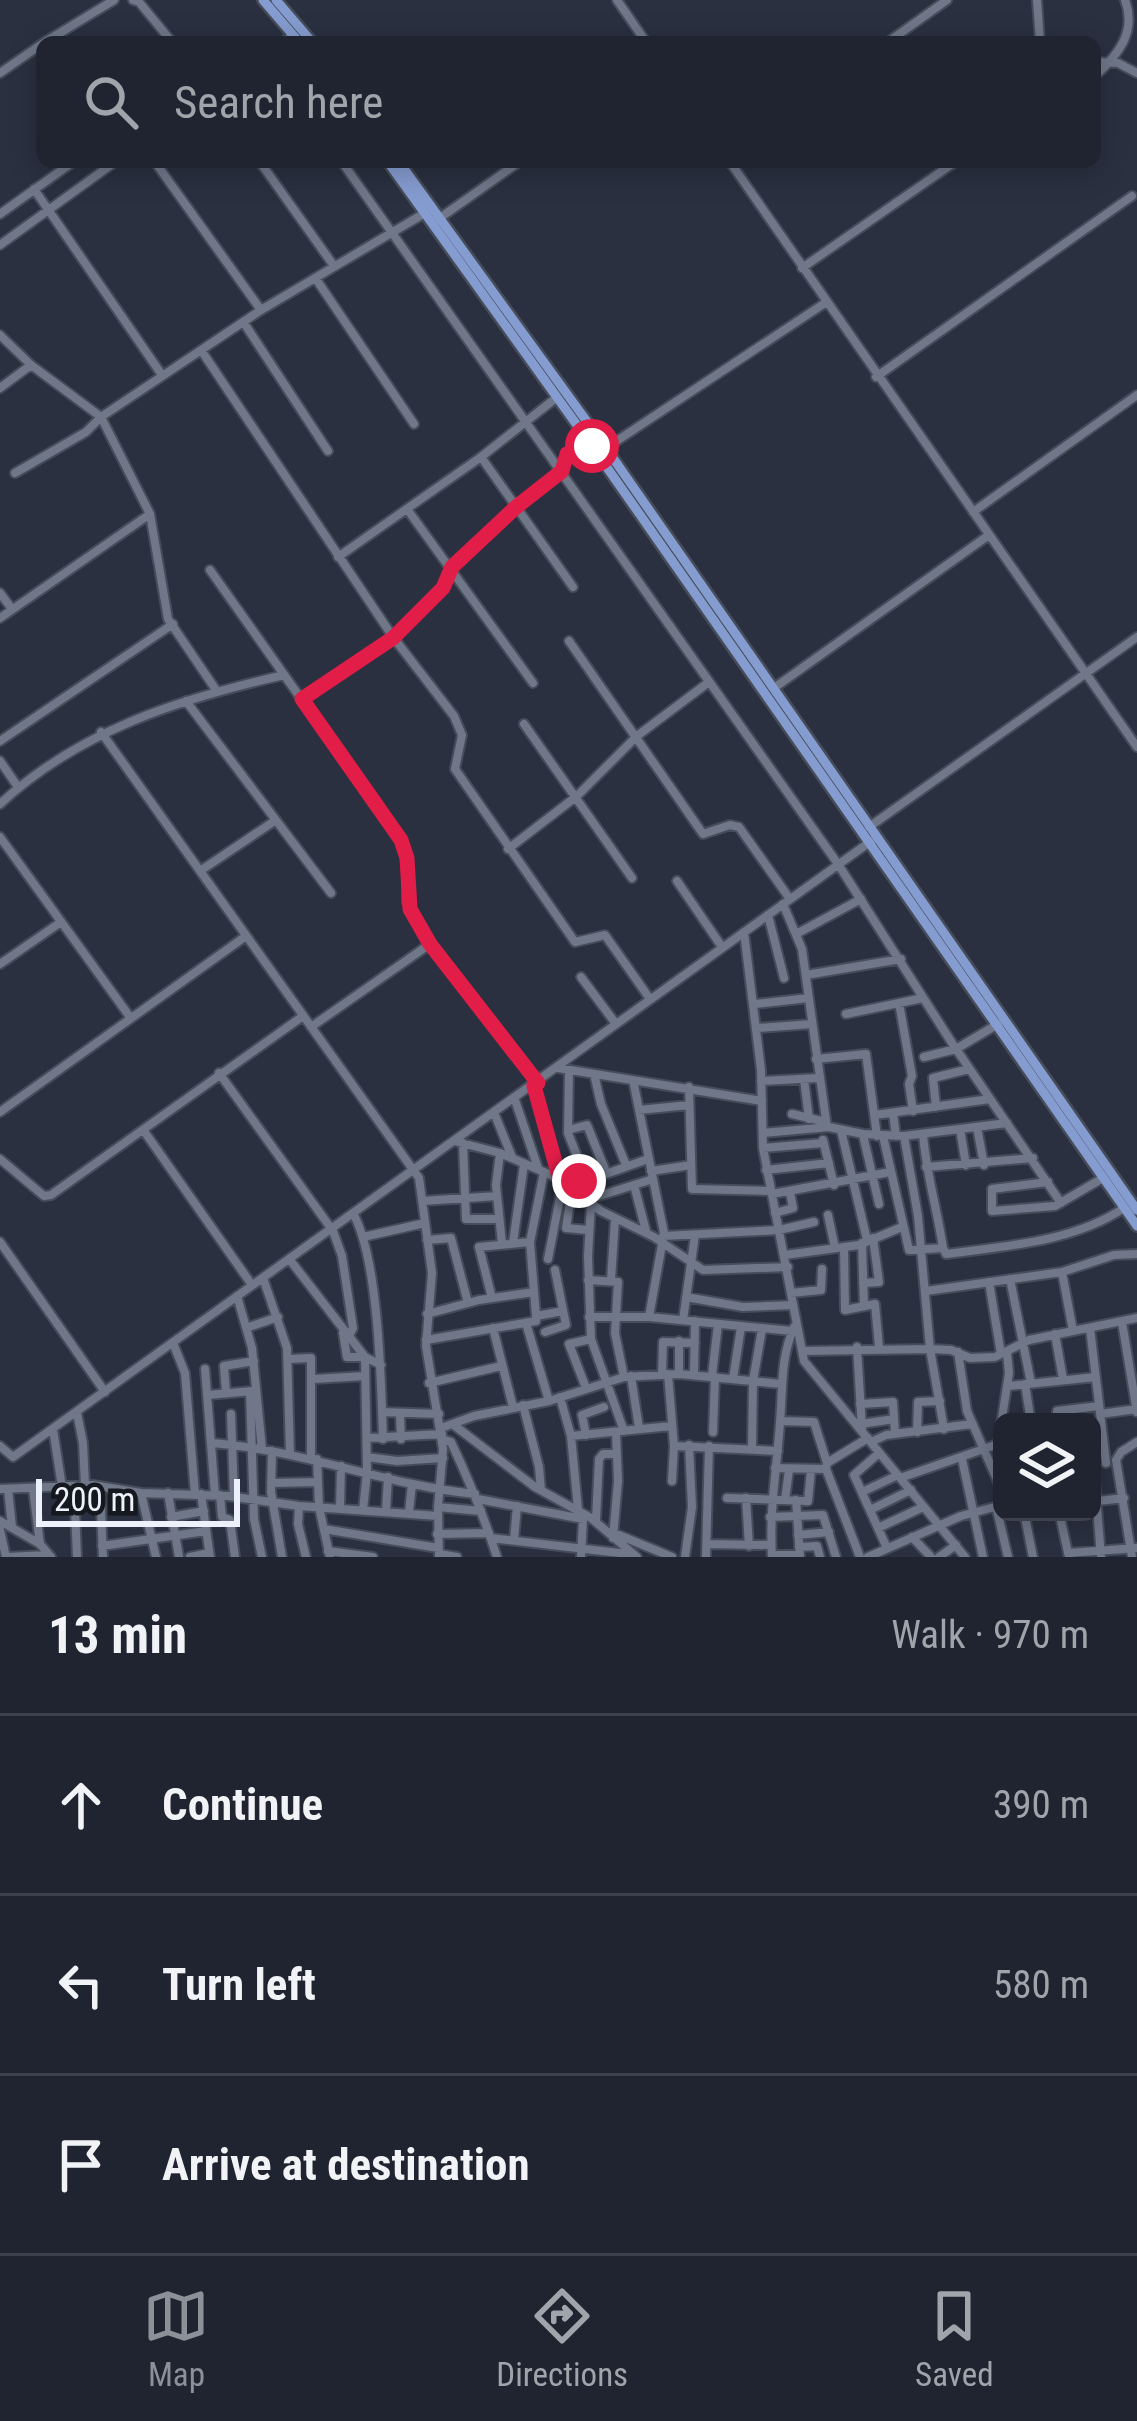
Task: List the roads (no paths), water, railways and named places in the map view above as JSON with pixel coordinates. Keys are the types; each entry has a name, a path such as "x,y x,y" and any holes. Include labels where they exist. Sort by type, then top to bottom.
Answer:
{"main road":[{"path":"263,0 289,36"},
{"path":"276,0 307,36"},
{"path":"392,168 425,213 436,220 774,688 1137,1226"},
{"path":"403,168 556,398 599,445 1137,1210"}],"street":[{"path":"55,36 114,0"},
{"path":"133,0 140,2 167,36"},
{"path":"617,0 642,36"},
{"path":"896,36 947,0"},
{"path":"1037,0 1041,36"},
{"path":"1101,70 1129,29 1126,0"},
{"path":"0,73 36,48"},
{"path":"1101,62 1137,73"},
{"path":"0,214 64,168"},
{"path":"0,245 107,168"},
{"path":"159,168 261,310"},
{"path":"264,168 334,266"},
{"path":"346,168 838,864 1061,1203"},
{"path":"436,220 510,168"},
{"path":"734,168 1137,747"},
{"path":"802,268 946,168"},
{"path":"34,189 162,375"},
{"path":"876,377 1132,196"},
{"path":"15,472 86,432 101,417 261,310 425,213"},
{"path":"316,279 414,424"},
{"path":"302,699 393,638 443,588 452,567 562,471 567,454 599,445 825,303"},
{"path":"244,323 328,451"},
{"path":"0,335 31,365 101,417 149,514 165,611 217,690"},
{"path":"201,350 393,638 460,726 455,769 508,849 574,942 604,935 650,999"},
{"path":"0,388 31,365"},
{"path":"973,512 1137,395"},
{"path":"338,557 556,398"},
{"path":"481,457 573,587"},
{"path":"407,509 533,683"},
{"path":"0,618 149,514"},
{"path":"774,688 989,535"},
{"path":"210,570 401,840 407,858 407,902 430,944 536,1085 566,1184 566,1228 588,1230"},
{"path":"0,593 12,609"},
{"path":"0,741 173,624"},
{"path":"5,1466 237,1296 564,1069 616,1024 787,902 1137,637"},
{"path":"569,641 703,834 730,824 739,826 787,902 806,975 824,1143 834,1185"},
{"path":"0,803 101,732 217,690 284,675"},
{"path":"508,849 577,796 637,736 709,682"},
{"path":"186,701 331,893"},
{"path":"524,724 632,878"},
{"path":"101,732 414,1172 432,1273 426,1340 429,1383 442,1434 440,1553"},
{"path":"0,761 19,787"},
{"path":"200,871 274,822"},
{"path":"0,837 130,1017"},
{"path":"677,881 722,947"},
{"path":"798,933 861,899"},
{"path":"768,915 784,978"},
{"path":"0,964 61,922"},
{"path":"744,932 758,1028 766,1170 788,1267 794,1329 807,1366 965,1557"},
{"path":"0,1112 246,936"},
{"path":"311,1027 430,944"},
{"path":"806,975 902,959"},
{"path":"581,976 616,1024"},
{"path":"755,1004 808,998"},
{"path":"846,1014 923,998"},
{"path":"899,1004 913,1111"},
{"path":"0,1159 47,1196 303,1016"},
{"path":"758,1028 812,1024"},
{"path":"924,1057 956,1049 998,1024"},
{"path":"816,1059 866,1054 875,1115 908,1250 943,1248"},
{"path":"564,1069 762,1101"},
{"path":"564,1069 567,1130 586,1179"},
{"path":"936,1108 933,1078 969,1069"},
{"path":"219,1073 333,1231 354,1330 346,1335"},
{"path":"594,1074 626,1165"},
{"path":"761,1081 818,1078"},
{"path":"804,1079 808,1119"},
{"path":"633,1080 661,1238 649,1317"},
{"path":"689,1087 692,1189 696,1192 790,1191 890,1172"},
{"path":"875,1115 990,1099"},
{"path":"426,1340 536,1321 530,1242 541,1171 515,1100"},
{"path":"639,1110 689,1105"},
{"path":"893,1113 923,1250 930,1349 944,1429"},
{"path":"495,1114 512,1158"},
{"path":"792,1114 824,1126 880,1136 1007,1123"},
{"path":"567,1130 586,1125 606,1172"},
{"path":"763,1133 824,1126"},
{"path":"977,1127 984,1165"},
{"path":"959,1129 966,1166"},
{"path":"841,1130 879,1282 863,1283"},
{"path":"144,1131 253,1285"},
{"path":"863,1134 879,1204"},
{"path":"923,1134 946,1253 1040,1241 1103,1222 1124,1208"},
{"path":"460,1142 541,1171 616,1220 661,1238 691,1263 710,1271 788,1267"},
{"path":"460,1142 467,1220 499,1219"},
{"path":"763,1148 824,1143"},
{"path":"500,1153 497,1196 507,1244"},
{"path":"926,1167 1033,1158"},
{"path":"566,1184 648,1159"},
{"path":"766,1170 829,1163"},
{"path":"507,1244 524,1164"},
{"path":"589,1202 652,1175 691,1165"},
{"path":"1048,1181 992,1189 992,1211 1051,1207 1103,1178"},
{"path":"548,1259 566,1184"},
{"path":"634,1185 646,1233"},
{"path":"775,1213 793,1208 790,1191"},
{"path":"422,1201 497,1196"},
{"path":"589,1202 591,1339 620,1432 614,1536"},
{"path":"828,1215 839,1248 845,1310 875,1304 878,1347"},
{"path":"354,1216 363,1237 381,1365 383,1439"},
{"path":"611,1280 616,1220"},
{"path":"661,1238 779,1230 814,1222"},
{"path":"363,1237 424,1223"},
{"path":"785,1255 839,1248 902,1227"},
{"path":"683,1320 695,1235"},
{"path":"427,1240 451,1238 468,1303"},
{"path":"864,1306 868,1240"},
{"path":"0,1242 105,1392"},
{"path":"492,1298 479,1247 530,1242"},
{"path":"926,1291 1062,1272 1137,1254"},
{"path":"290,1260 365,1357 381,1365"},
{"path":"791,1293 823,1288 822,1269"},
{"path":"545,1332 565,1327 555,1270"},
{"path":"1062,1272 1073,1331"},
{"path":"263,1278 289,1359 290,1454"},
{"path":"1010,1279 1030,1413"},
{"path":"588,1280 618,1282 614,1334 639,1428"},
{"path":"988,1282 1004,1353 1004,1413"},
{"path":"428,1314 534,1292"},
{"path":"237,1296 254,1361 251,1447 262,1557"},
{"path":"686,1297 743,1307 793,1305"},
{"path":"329,1312 348,1302"},
{"path":"536,1316 563,1311"},
{"path":"248,1327 278,1316"},
{"path":"589,1317 794,1329"},
{"path":"802,1351 930,1349 977,1359 1004,1353 1023,1342 1137,1318"},
{"path":"694,1376 695,1322"},
{"path":"1057,1413 1137,1410 1122,1322"},
{"path":"526,1323 549,1401"},
{"path":"713,1432 718,1324"},
{"path":"733,1378 741,1327"},
{"path":"494,1328 501,1366 539,1467 541,1490"},
{"path":"1090,1328 1106,1463"},
{"path":"752,1449 753,1381 762,1329"},
{"path":"772,1552 770,1499 781,1421 783,1360 794,1329"},
{"path":"1055,1334 1063,1379"},
{"path":"346,1335 347,1358 365,1357"},
{"path":"586,1388 569,1344 591,1339"},
{"path":"669,1374 679,1341"},
{"path":"672,1481 674,1446 663,1342 695,1343"},
{"path":"173,1343 184,1373 210,1555 190,1557"},
{"path":"857,1347 866,1433"},
{"path":"958,1352 962,1391 993,1472"},
{"path":"363,1510 365,1357"},
{"path":"289,1359 311,1358 314,1459 329,1554 373,1557"},
{"path":"226,1393 224,1366 254,1361"},
{"path":"429,1383 501,1366"},
{"path":"205,1369 218,1495 222,1517 230,1520 236,1557"},
{"path":"367,1438 442,1434 453,1425 627,1376 669,1374 781,1384"},
{"path":"313,1379 365,1376"},
{"path":"1007,1386 1096,1378"},
{"path":"208,1394 255,1391"},
{"path":"255,1391 282,1557"},
{"path":"560,1397 572,1436 578,1509"},
{"path":"860,1404 892,1401 896,1433"},
{"path":"917,1432 918,1402 940,1401"},
{"path":"586,1435 581,1415 604,1407"},
{"path":"76,1412 83,1443 77,1557"},
{"path":"382,1412 439,1414"},
{"path":"231,1414 234,1496"},
{"path":"400,1414 400,1439"},
{"path":"775,1468 826,1466 866,1433 894,1419"},
{"path":"781,1421 814,1422 826,1466 864,1557 993,1508"},
{"path":"866,1433 972,1424"},
{"path":"453,1425 541,1490 578,1509 636,1556"},
{"path":"572,1436 671,1426"},
{"path":"53,1429 62,1487"},
{"path":"442,1434 451,1442 477,1497 497,1557"},
{"path":"1101,1466 1137,1442"},
{"path":"212,1443 290,1454 583,1519 581,1551"},
{"path":"686,1557 692,1507 689,1444"},
{"path":"706,1557 709,1445"},
{"path":"0,1446 13,1457"},
{"path":"674,1446 778,1451"},
{"path":"862,1492 993,1447"},
{"path":"879,1453 855,1472 886,1548"},
{"path":"596,1522 600,1455 617,1454"},
{"path":"367,1457 443,1458"},
{"path":"1061,1521 1068,1555 1134,1551 1117,1457"},
{"path":"962,1459 983,1557"},
{"path":"340,1508 341,1466"},
{"path":"789,1470 800,1553"},
{"path":"727,1498 811,1498 811,1470"},
{"path":"386,1511 388,1478"},
{"path":"271,1483 318,1482"},
{"path":"409,1513 412,1484"},
{"path":"880,1484 890,1501"},
{"path":"12,1527 4,1489 80,1485 141,1493 234,1496 299,1506 409,1513 483,1511"},
{"path":"100,1486 102,1552 206,1532"},
{"path":"33,1489 40,1544"},
{"path":"870,1510 911,1490"},
{"path":"141,1493 156,1557"},
{"path":"168,1493 179,1557"},
{"path":"746,1498 749,1546"},
{"path":"1101,1501 1124,1498"},
{"path":"299,1506 306,1557"},
{"path":"514,1540 517,1506"},
{"path":"878,1528 922,1508"},
{"path":"171,1517 204,1511"},
{"path":"770,1517 823,1515 836,1557"},
{"path":"1002,1521 1008,1557"},
{"path":"1026,1521 1033,1557"},
{"path":"1099,1521 1101,1554"},
{"path":"0,1525 40,1544 50,1556 6,1557 0,1525"},
{"path":"324,1529 355,1531 456,1557"},
{"path":"798,1535 830,1532"},
{"path":"437,1534 490,1535 636,1556"},
{"path":"814,1534 820,1557"},
{"path":"614,1536 672,1557"},
{"path":"912,1537 935,1557 956,1544"},
{"path":"707,1544 800,1553 817,1546"}]}
